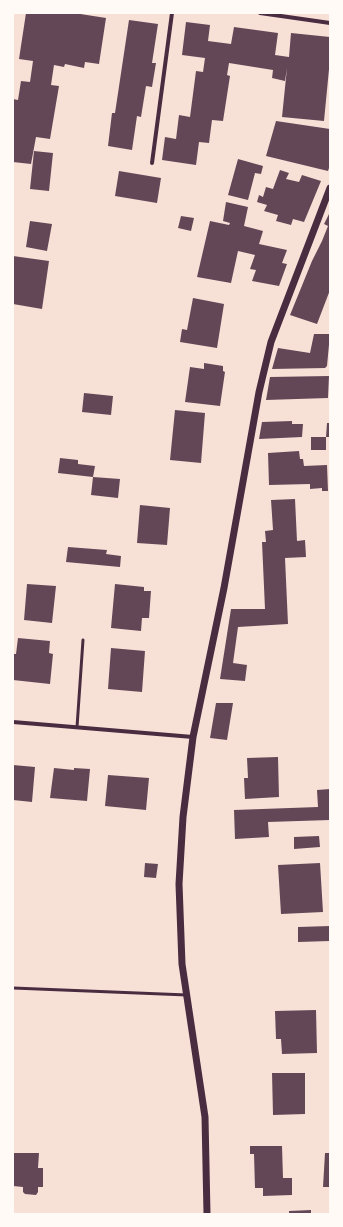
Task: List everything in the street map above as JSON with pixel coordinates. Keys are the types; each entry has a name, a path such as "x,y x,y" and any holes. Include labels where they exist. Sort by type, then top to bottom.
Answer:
{"street":[{"path":"152,163 172,13"},
{"path":"260,13 330,23"},
{"path":"207,1214 206,1117 182,957 179,884 183,816 193,737 224,588 259,392 271,342 330,188"},
{"path":"13,722 193,737"}],"lane":[{"path":"77,727 83,640"},
{"path":"13,988 187,995"}],"building":[{"path":"26,13 74,13 106,18 99,64 85,62 84,68 65,64 64,67 54,65 51,85 59,86 50,139 36,137 31,164 13,162 13,99 18,100 21,81 30,82 33,61 19,59"},
{"path":"129,20 158,24 152,63 156,63 152,87 146,86 141,117 137,116 132,150 108,146 112,113 115,113"},
{"path":"186,22 210,25 208,41 231,44 234,27 278,33 275,55 289,57 291,33 330,37 330,59 324,121 282,117 287,68 285,81 272,78 273,70 229,63 227,75 230,76 223,121 212,120 209,143 199,142 196,165 162,160 165,137 176,139 179,115 190,117 196,71 203,72 205,58 182,55"},
{"path":"276,121 330,129 330,165 328,171 266,156"},
{"path":"34,151 53,153 49,191 30,189"},
{"path":"238,159 263,166 261,174 255,173 248,200 228,195"},
{"path":"280,170 289,173 286,179 299,182 302,175 321,181 304,222 293,219 291,225 276,221 278,215 264,211 267,205 257,202 259,195 263,197 266,187 273,189"},
{"path":"119,171 161,178 157,203 115,196"},
{"path":"226,202 248,207 244,226 263,231 259,244 287,250 282,263 287,264 279,286 252,281 256,270 250,269 255,255 238,251 231,283 197,277 210,221 229,225 230,223 223,221"},
{"path":"330,212 330,290 317,324 290,315 328,226 324,224"},
{"path":"181,216 194,218 191,231 178,228"},
{"path":"30,221 52,224 47,251 26,247"},
{"path":"13,256 49,261 42,309 13,304"},
{"path":"193,298 224,304 217,348 180,342 182,329 187,330"},
{"path":"314,334 330,334 327,366 325,368 272,369 278,348 310,353"},
{"path":"204,363 223,366 223,371 225,372 220,406 185,402 190,367 204,369"},
{"path":"329,376 328,398 266,400 270,377"},
{"path":"84,393 113,396 111,415 82,412"},
{"path":"175,410 205,413 201,463 170,460"},
{"path":"292,421 292,424 303,424 302,437 259,439 262,422"},
{"path":"327,423 330,423 330,437 326,437"},
{"path":"311,437 326,437 326,450 311,450"},
{"path":"299,451 300,459 303,459 304,466 327,465 328,491 322,491 322,488 310,489 310,484 269,485 268,453"},
{"path":"60,458 78,460 78,464 95,466 93,477 58,473"},
{"path":"93,477 120,479 118,498 91,495"},
{"path":"295,499 297,541 305,540 306,557 285,558 288,624 238,627 233,663 247,665 245,681 220,679 231,609 265,609 262,542 266,542 265,531 273,530 271,500"},
{"path":"140,505 170,508 167,545 137,543"},
{"path":"68,547 107,550 106,554 121,556 120,567 66,562"},
{"path":"27,584 56,586 52,623 24,620"},
{"path":"115,584 144,587 144,591 151,591 149,618 142,618 141,631 111,628"},
{"path":"18,638 50,641 49,653 53,654 50,684 13,680 13,654 16,654"},
{"path":"111,648 145,651 142,692 108,689"},
{"path":"216,703 233,703 227,740 210,738"},
{"path":"278,757 279,797 245,799 244,778 248,778 247,758"},
{"path":"13,765 35,767 32,802 13,800"},
{"path":"54,768 74,770 74,768 90,769 87,801 50,798"},
{"path":"108,775 149,778 146,810 105,806"},
{"path":"330,789 330,820 268,822 269,837 235,839 234,810 318,807 317,790"},
{"path":"319,836 320,847 294,849 294,837"},
{"path":"145,863 158,864 156,878 144,877"},
{"path":"320,863 323,912 281,914 278,865"},
{"path":"330,926 330,941 298,942 298,927"},
{"path":"316,1010 317,1053 282,1054 281,1039 276,1039 275,1011"},
{"path":"272,1073 305,1073 305,1114 273,1115"},
{"path":"250,1146 282,1146 283,1178 292,1178 292,1195 263,1196 263,1188 255,1188 254,1154 250,1154"},
{"path":"13,1153 39,1153 38,1168 43,1168 43,1187 38,1187 38,1192 36,1195 25,1194 23,1192 23,1187 13,1186"},
{"path":"325,1153 330,1153 330,1187 323,1187"},
{"path":"311,1210 311,1214 289,1214 289,1211"}]}
